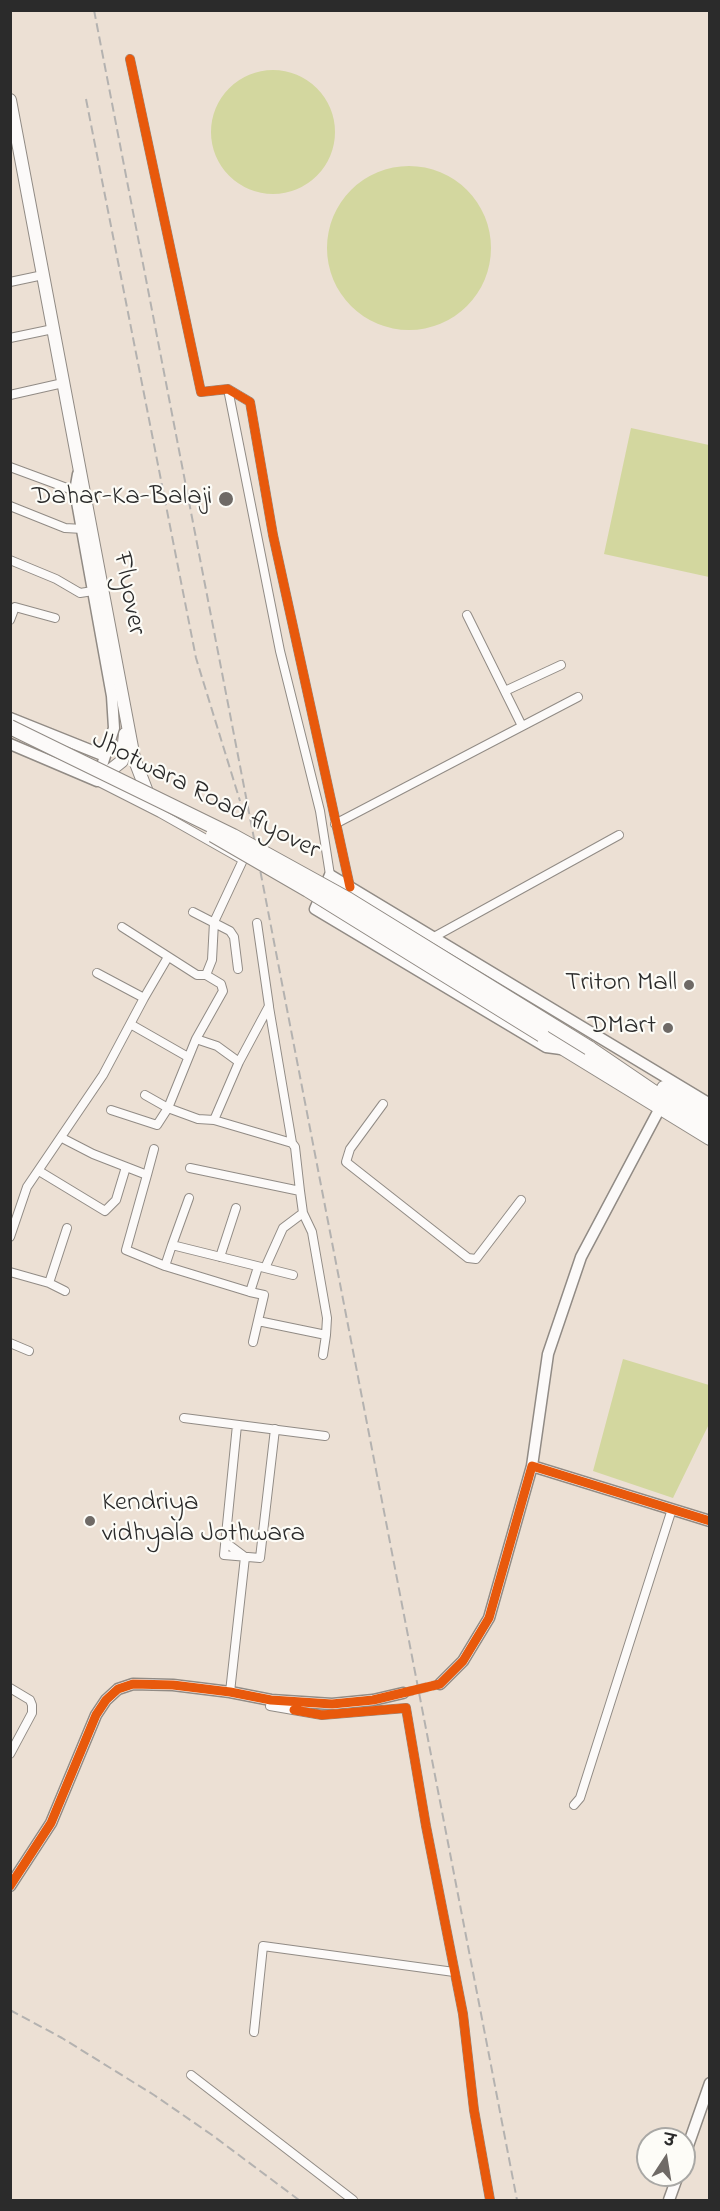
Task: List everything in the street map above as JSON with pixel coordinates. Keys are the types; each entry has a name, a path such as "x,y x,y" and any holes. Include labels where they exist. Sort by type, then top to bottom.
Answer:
{"main road":[{"name":"Flyover","path":"10,100 16,157 43,275 63,383 80,495 134,758 147,792"},
{"name":"Jhotwara Road flyover","path":"13,722 102,777 147,792 349,900 589,1048 658,1095 710,1125"},
{"name":"Flyover","path":"102,777 122,761 127,724"},
{"name":"Jhotwara Road flyover","path":"10,734 195,824 308,890 710,1138"},
{"name":"Jhotwara Road flyover","path":"589,1048 615,1055 710,1113"}],"street":[{"path":"130,59 201,392 228,389 250,402 273,535 350,887"},
{"path":"10,282 43,275"},
{"path":"10,338 53,329"},
{"path":"10,395 63,383"},
{"path":"228,389 286,682 320,811 330,875 315,909 546,1047 567,1050"},
{"path":"10,467 80,495 83,529 114,715 114,728 105,756 102,777"},
{"path":"10,506 65,528 83,529"},
{"path":"10,560 56,579 80,593 93,591"},
{"path":"10,620 13,606 55,618"},
{"path":"467,615 522,726"},
{"path":"505,691 561,665"},
{"path":"335,824 578,697"},
{"path":"105,756 13,722 10,743 102,777 243,861 214,922 212,960 206,975"},
{"path":"320,811 332,808"},
{"path":"434,937 619,835"},
{"path":"330,875 710,1104"},
{"path":"193,912 214,922 234,937 238,969"},
{"path":"257,923 292,1143"},
{"path":"111,1110 158,1125 168,1108 196,1039 223,991 221,984 206,975 196,975 122,927"},
{"path":"10,1237 27,1187 62,1138 132,1025 144,998 168,957"},
{"path":"97,973 144,998"},
{"path":"214,1120 239,1062 269,1006"},
{"path":"132,1025 188,1057"},
{"path":"196,1039 218,1046 239,1062"},
{"path":"145,1095 168,1108 198,1119 214,1120 292,1143 296,1147 303,1213 312,1232 327,1318 322,1355"},
{"path":"383,1104 350,1149 346,1162 468,1258 476,1259 521,1200"},
{"path":"440,1684 463,1661 489,1618 532,1466 548,1353 581,1257 660,1108"},
{"path":"62,1138 147,1175"},
{"path":"154,1149 126,1250 165,1266 264,1295 253,1342"},
{"path":"39,1171 105,1211 116,1200 126,1167"},
{"path":"190,1168 300,1191"},
{"path":"165,1266 189,1198"},
{"path":"220,1257 236,1208"},
{"path":"250,1292 287,1223 303,1213"},
{"path":"48,1283 67,1228"},
{"path":"172,1245 293,1275"},
{"path":"10,1272 65,1290"},
{"path":"258,1321 326,1335"},
{"path":"10,1343 29,1351"},
{"path":"184,1418 325,1436"},
{"path":"237,1425 224,1555 260,1558 275,1430"},
{"path":"532,1466 710,1521"},
{"path":"574,1805 580,1797 672,1509"},
{"path":"230,1692 245,1557"},
{"path":"10,1886 51,1823 96,1715 106,1700 118,1689 146,1684 230,1692 271,1700 332,1704 373,1700 403,1693"},
{"path":"10,1688 30,1700 32,1705 32,1713 10,1754"},
{"path":"270,1706 322,1715 406,1708 463,2014 474,2110 490,2200"},
{"path":"254,2032 263,1946 317,1956 454,1972"},
{"path":"191,2075 353,2200"},
{"path":"695,2127 710,2083"}],"green space":[{"path":"273,70 297,75 317,88 330,108 335,132 330,156 317,176 297,189 273,194 249,189 229,176 216,156 211,132 216,108 229,88 249,75"},
{"path":"409,166 425,167 441,172 467,190 485,216 490,232 490,264 485,280 467,306 441,324 425,329 409,330 393,329 377,324 351,306 333,280 328,264 327,248 328,232 333,216 351,190 377,172 393,167"},
{"path":"631,428 709,445 709,577 604,554"},
{"path":"623,1359 709,1385 709,1424 673,1498 593,1471"}],"tunnel":[{"path":"403,1693 440,1684"}],"railway":[{"path":"94,10 517,2200"},
{"path":"86,99 196,658 240,801"},
{"path":"10,2010 62,2038 154,2095 299,2200"}],"cycle path":[{"path":"130,59 201,392 228,389 250,402 273,535 350,887"},
{"path":"10,1886 51,1823 96,1715 106,1700 118,1689 133,1684 173,1685 271,1700 332,1704 373,1700 440,1684 463,1661 489,1618 532,1466 710,1521"},
{"path":"294,1710 322,1715 406,1708 426,1826 463,2014 474,2110 490,2200"}],"place":[{"name":"Dahar-Ka-Balaji","path":"226,499"},
{"name":"Triton Mall","path":"689,985"},
{"name":"DMart","path":"668,1028"},
{"name":"Kendriya vidhyala Jothwara","path":"90,1521"}]}
